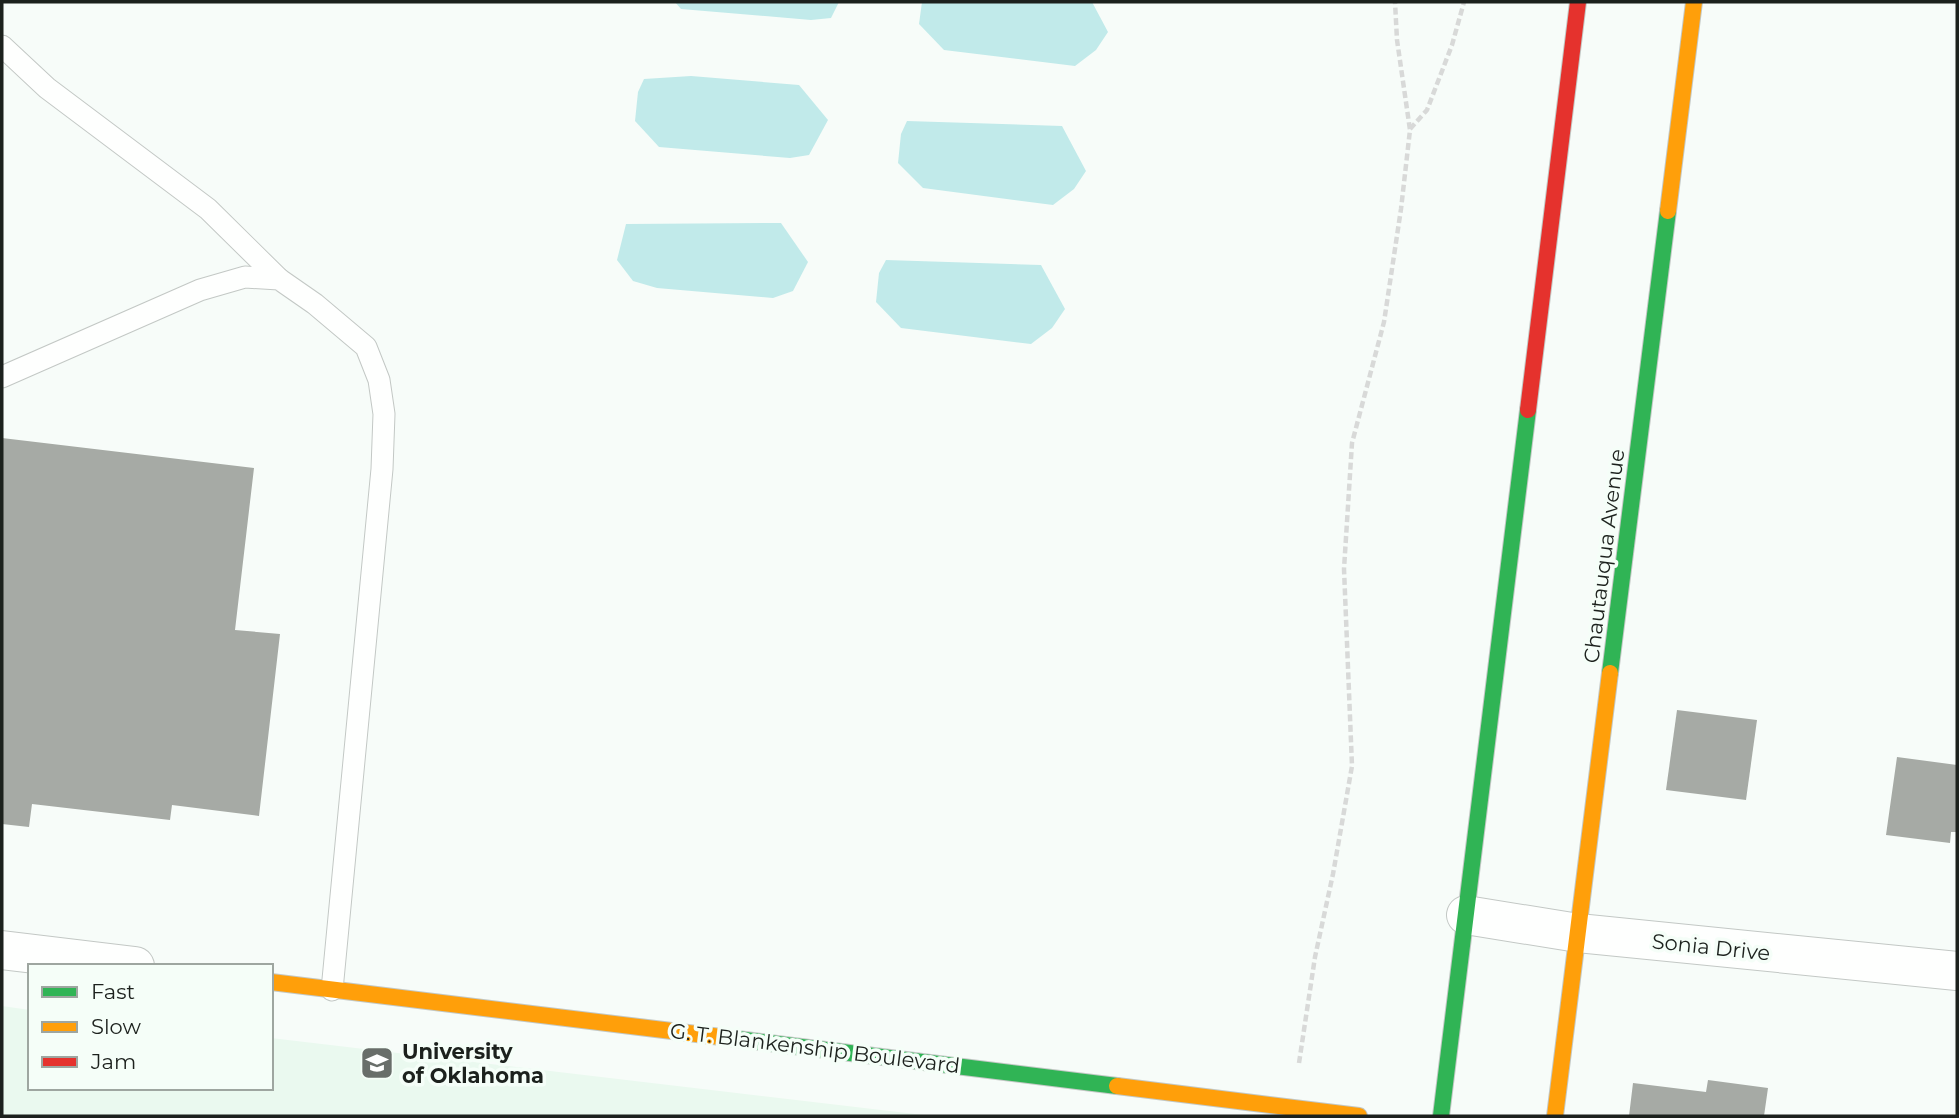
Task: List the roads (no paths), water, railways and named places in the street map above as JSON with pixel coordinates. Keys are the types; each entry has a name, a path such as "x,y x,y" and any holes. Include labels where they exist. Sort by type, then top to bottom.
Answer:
{"main road":[{"path":"1441,1116 1578,2"},
{"name":"Chautauqua Avenue","path":"1555,1116 1694,2"},
{"name":"G. T. Blankenship Boulevard","path":"273,982 1359,1116"}],"street":[{"name":"Sonia Drive","path":"1466,915 1578,933 1957,971"},
{"path":"2,950 118,964"}],"lane":[{"path":"2,46 47,88 208,209 279,279 366,347 379,380 384,414 382,469 332,990"},
{"path":"2,377 200,290 245,276 279,279"}],"water":[{"path":"675,2 839,2 831,18 811,20 681,9"},
{"path":"922,2 1092,2 1108,32 1096,50 1075,66 944,50 919,24"},
{"path":"691,76 799,85 828,120 809,155 790,158 659,147 635,121 638,92 644,79"},
{"path":"907,121 1062,126 1086,171 1074,189 1053,205 923,188 898,163 901,134"},
{"path":"781,223 808,262 793,291 773,298 657,288 633,281 617,260 626,224"},
{"path":"886,260 1041,265 1065,309 1052,328 1031,344 901,328 876,302 879,273"}],"place":[{"name":"University of Oklahoma","path":"377,1063"}]}
